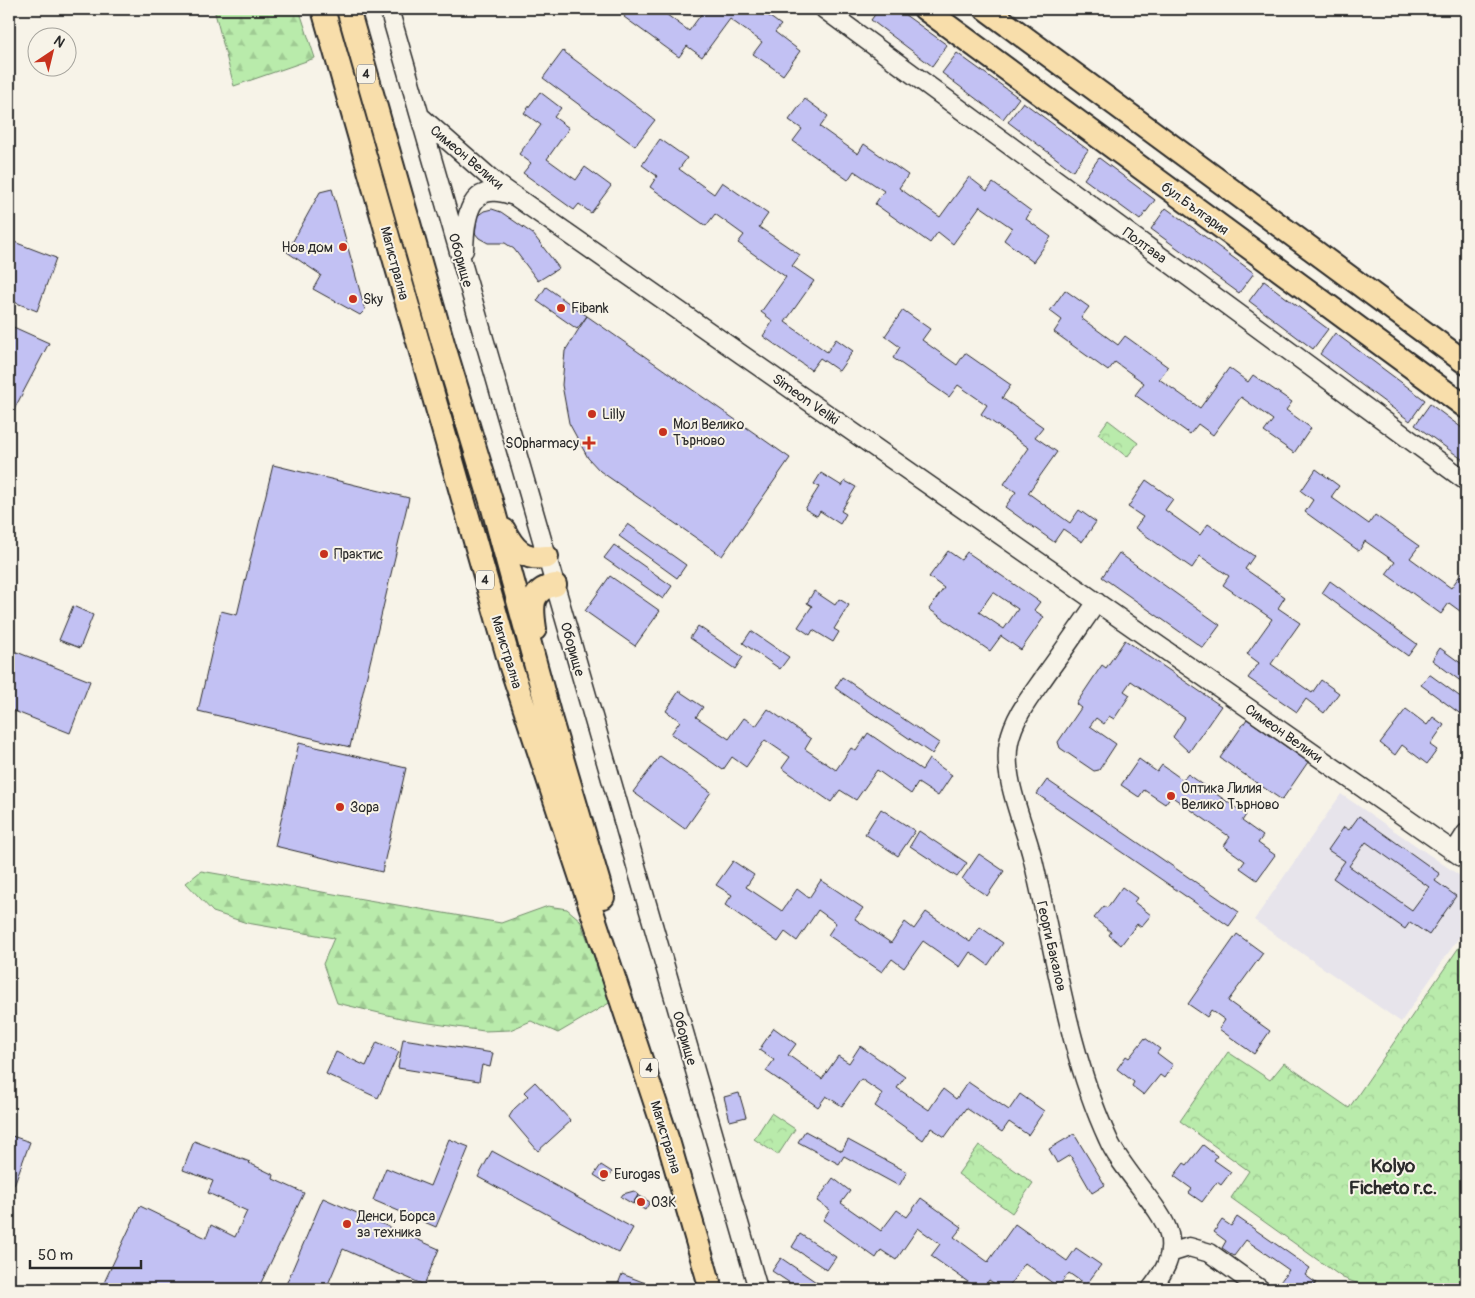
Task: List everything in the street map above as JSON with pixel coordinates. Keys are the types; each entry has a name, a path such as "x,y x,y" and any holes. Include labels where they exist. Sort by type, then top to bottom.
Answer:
{"main road":[{"path":"311,9 362,146"},
{"name":"Магистрална","path":"323,9 511,667 669,1144 711,1289"},
{"name":"4","path":"348,9 384,140 491,501 549,714 602,895 669,1144"},
{"path":"357,9 384,140"},
{"name":"бул.България","path":"925,9 1466,407"},
{"path":"986,9 1466,363"},
{"path":"491,501 517,551 530,558 547,558"},
{"path":"549,714 533,606 538,592 555,585"}],"street":[{"name":"Оборище","path":"389,9 758,1289"},
{"name":"Полтава","path":"824,9 1466,481"},
{"name":"Симеон Велики","path":"420,116 496,183 516,196"},
{"path":"463,265 464,223 466,214 476,200 482,194 494,190 516,196"},
{"name":"Simeon Veliki","path":"516,196 1097,602"},
{"name":"Симеон Велики","path":"1097,602 1460,856 1466,833"},
{"name":"Георги Бакалов","path":"1097,602 1018,715 1009,742 1007,767 1031,854 1074,1040 1094,1109 1111,1147 1157,1212 1169,1233 1170,1253 1166,1269 1151,1289"},
{"path":"1170,1253 1189,1247 1210,1253 1260,1289"}],"shaded area":[{"path":"1341,794 1466,880 1466,927 1401,1022 1254,920"}],"green space":[{"path":"214,9 299,9 315,58 234,86"},
{"path":"1108,420 1138,443 1127,457 1098,434"},
{"path":"201,871 501,923 548,906 567,909 580,920 611,1002 558,1033 531,1021 510,1030 484,1031 409,1020 337,1003 323,964 334,938 247,923 213,912 186,883"},
{"path":"1466,937 1466,1289 1372,1289 1343,1278 1231,1198 1249,1171 1180,1121 1228,1052 1270,1080 1284,1063 1349,1108"},
{"path":"771,1113 795,1129 778,1155 754,1139"},
{"path":"979,1145 1033,1183 1012,1213 958,1174"}],"building":[{"path":"630,9 659,9 689,31 705,9 759,9 781,25 775,32 800,51 783,75 753,54 762,42 730,19 702,57 687,46 679,57 624,17"},
{"path":"879,9 897,9 947,45 932,66 871,20"},
{"path":"563,51 655,120 635,146 543,78"},
{"path":"957,53 1019,98 1003,119 942,73"},
{"path":"540,92 561,108 554,117 569,128 547,159 576,180 585,167 611,186 591,213 579,204 574,210 523,173 531,163 519,154 541,125 524,113"},
{"path":"805,99 828,116 820,127 858,154 864,144 908,175 899,188 940,217 969,177 987,191 993,183 1031,211 1026,219 1051,237 1033,262 1004,240 1012,228 980,206 953,244 938,232 930,243 875,204 884,191 854,171 848,180 793,141 802,129 789,120"},
{"path":"1023,102 1088,150 1073,171 1008,122"},
{"path":"660,139 687,158 679,169 714,194 722,182 768,214 759,227 800,255 792,266 814,281 785,322 827,352 836,339 853,351 839,371 820,358 811,370 763,336 773,321 761,312 786,277 738,243 744,235 715,214 706,226 650,187 657,176 642,165"},
{"path":"1099,158 1155,200 1140,220 1084,179"},
{"path":"332,189 365,310 360,315 313,289 321,275 287,252 320,192"},
{"path":"1166,208 1254,273 1239,293 1151,229"},
{"path":"492,209 501,212 533,234 559,268 538,281 514,249 505,243 488,243 479,238 475,233 477,216 484,211"},
{"path":"9,240 56,258 37,311 9,300"},
{"path":"1264,281 1328,329 1313,349 1249,301"},
{"path":"546,287 587,316 577,329 537,301"},
{"path":"1065,290 1089,307 1081,318 1118,345 1125,336 1168,367 1159,379 1200,408 1229,368 1248,382 1253,375 1292,402 1286,410 1311,428 1294,453 1264,432 1273,420 1241,397 1213,435 1198,424 1190,434 1135,395 1144,383 1115,362 1108,371 1054,332 1062,320 1050,311"},
{"path":"903,310 930,329 922,340 957,365 965,353 1011,385 1002,398 1043,427 1035,437 1057,452 1028,493 1070,523 1079,510 1096,522 1082,542 1063,529 1054,542 1005,507 1016,492 1004,484 1029,448 981,414 987,405 958,385 949,397 893,358 900,347 885,336"},
{"name":"Мол Велико Търново","path":"587,316 790,458 722,556 600,471 588,458 569,423 562,385 565,351"},
{"path":"9,325 49,343 9,419"},
{"path":"1335,333 1425,400 1410,421 1320,354"},
{"path":"1430,404 1466,431 1466,462 1415,425"},
{"name":"Практис","path":"273,465 409,498 350,747 198,711 221,611 237,615"},
{"path":"1316,469 1339,486 1331,497 1369,524 1375,515 1419,546 1410,558 1451,588 1466,567 1466,611 1464,614 1449,603 1441,614 1386,574 1395,562 1365,541 1359,551 1305,512 1313,500 1301,491"},
{"path":"821,473 842,486 845,481 856,487 841,511 846,514 840,524 820,511 817,516 805,509 819,487 814,484"},
{"path":"1146,480 1173,499 1165,510 1200,535 1208,524 1254,556 1245,569 1285,597 1278,608 1300,623 1271,664 1312,693 1321,680 1339,693 1324,713 1306,699 1297,712 1248,678 1259,663 1247,654 1272,619 1223,585 1229,576 1200,556 1192,568 1135,528 1143,517 1128,507"},
{"path":"628,524 686,565 677,578 619,536"},
{"path":"614,545 672,586 663,599 604,558"},
{"path":"948,551 961,560 967,552 1040,602 1034,610 1044,617 1021,650 1001,636 990,651 929,609 944,588 929,577","holes":["993,592 1018,609 1004,629 979,612"]},
{"path":"1119,553 1220,625 1203,648 1102,577"},
{"path":"610,576 660,611 635,646 585,611"},
{"path":"1330,581 1417,644 1408,656 1322,593"},
{"path":"814,591 835,605 839,599 849,605 834,629 839,632 833,642 813,630 810,635 798,627 812,606 807,603"},
{"path":"73,606 93,615 80,648 59,640"},
{"path":"698,626 743,657 735,669 690,638"},
{"path":"751,631 789,657 780,669 743,643"},
{"path":"1125,640 1221,706 1189,752 1173,737 1185,718 1131,681 1124,691 1130,695 1114,719 1109,716 1104,724 1096,718 1090,726 1116,744 1099,770 1094,771 1060,748 1058,742 1081,708 1076,704 1102,665 1106,668"},
{"path":"1440,648 1466,667 1466,685 1432,660"},
{"path":"9,649 90,681 70,733 9,709"},
{"path":"1429,674 1466,701 1466,718 1421,685"},
{"path":"842,677 939,743 932,754 835,688"},
{"path":"679,691 703,707 696,717 729,739 744,718 756,726 768,709 811,739 805,749 836,770 851,748 856,751 868,733 922,770 929,759 952,775 938,796 918,783 911,794 877,770 856,800 840,790 831,802 782,768 790,757 765,740 746,767 732,757 723,770 671,734 680,721 666,711"},
{"path":"1406,709 1427,725 1433,717 1444,725 1430,745 1437,750 1427,764 1402,745 1395,755 1380,743"},
{"path":"1247,719 1308,762 1282,800 1220,758"},
{"name":"Зора","path":"299,743 406,768 382,872 275,846"},
{"path":"660,756 711,792 685,829 633,792"},
{"path":"1139,759 1157,772 1162,765 1183,780 1188,774 1246,815 1242,821 1263,836 1258,843 1275,855 1257,880 1240,868 1245,861 1224,846 1230,837 1171,796 1165,804 1144,790 1139,797 1121,785"},
{"path":"1047,780 1239,912 1229,926 1037,794"},
{"path":"881,809 915,831 898,856 865,834"},
{"path":"1359,816 1440,874 1435,881 1456,896 1429,935 1410,922 1405,929 1333,878 1345,861 1328,850 1344,827 1349,830","holes":["1366,842 1429,887 1412,910 1349,866"]},
{"path":"919,831 967,863 957,877 910,846"},
{"path":"979,854 1004,871 987,896 962,879"},
{"path":"733,861 754,875 746,887 782,911 797,889 809,898 821,880 863,908 855,919 891,943 905,922 914,929 926,912 970,942 980,927 1003,943 988,965 970,952 960,967 923,941 904,968 892,959 882,972 828,935 836,923 818,910 797,941 785,932 778,942 725,905 732,895 716,885"},
{"path":"1122,887 1137,898 1134,902 1151,915 1141,927 1137,924 1121,945 1109,935 1111,932 1094,918 1104,906 1107,908"},
{"path":"1237,934 1263,953 1228,1001 1270,1031 1254,1054 1219,1029 1225,1020 1211,1010 1207,1017 1188,1004"},
{"path":"774,1028 796,1044 788,1055 822,1079 838,1056 849,1063 860,1046 905,1077 897,1088 929,1110 943,1089 956,1099 968,1082 1009,1110 1020,1094 1044,1111 1028,1135 1009,1122 1002,1132 966,1108 945,1137 931,1128 923,1140 875,1106 883,1094 861,1079 842,1106 826,1096 818,1107 766,1071 774,1060 759,1050"},
{"path":"1145,1038 1160,1049 1157,1053 1173,1065 1164,1078 1160,1075 1144,1095 1132,1086 1134,1082 1117,1069 1126,1056 1129,1058"},
{"path":"403,1039 493,1053 490,1067 482,1065 479,1081 398,1068"},
{"path":"377,1042 399,1052 378,1098 326,1074 336,1052 366,1066"},
{"path":"535,1082 571,1121 538,1151 509,1117 514,1109 528,1096 524,1092"},
{"path":"739,1093 746,1117 730,1121 724,1097"},
{"path":"805,1131 842,1151 848,1140 907,1172 899,1186 844,1156 839,1164 798,1142"},
{"path":"1074,1134 1105,1185 1092,1193 1070,1155 1057,1163 1049,1149"},
{"path":"9,1135 30,1142 14,1185 9,1183"},
{"path":"449,1139 469,1147 436,1227 373,1200 386,1168 430,1186"},
{"path":"194,1141 250,1162 274,1175 273,1179 304,1193 258,1289 101,1289 140,1206 206,1238 211,1225 235,1237 247,1211 208,1193 213,1181 183,1170"},
{"path":"1203,1145 1217,1156 1214,1160 1231,1172 1221,1185 1217,1182 1202,1202 1189,1193 1192,1189 1174,1176 1184,1163 1187,1165"},
{"path":"492,1151 633,1228 619,1253 478,1177"},
{"path":"601,1165 612,1172 605,1182 594,1175"},
{"path":"833,1178 850,1191 841,1203 881,1231 897,1210 907,1217 921,1198 962,1227 954,1237 988,1262 1015,1224 1067,1261 1076,1248 1101,1265 1086,1285 1069,1273 1058,1287 1025,1263 1007,1289 1002,1289 989,1280 982,1289 978,1289 931,1256 940,1244 918,1228 896,1260 881,1250 876,1258 823,1220 830,1210 817,1201"},
{"path":"634,1191 639,1195 633,1204 621,1197 623,1194"},
{"path":"638,1195 650,1202 645,1210 633,1203"},
{"name":"Денси, Борса за техника","path":"323,1198 439,1249 424,1285 343,1249 326,1289 284,1289"},
{"path":"1237,1217 1310,1268 1305,1275 1316,1283 1311,1289 1275,1289 1289,1270 1246,1240 1234,1256 1222,1248 1226,1241 1214,1232 1222,1220 1231,1226"},
{"path":"800,1234 836,1257 827,1270 792,1247"},
{"path":"781,1258 819,1284 815,1289 799,1289 772,1271"},
{"path":"622,1274 661,1289 616,1289"}],"place":[{"name":"Нов дом","path":"343,247"},
{"name":"Sky","path":"353,299"},
{"name":"Fibank","path":"561,308"},
{"name":"Lilly","path":"592,414"},
{"name":"Мол Велико Търново","path":"663,432"},
{"name":"SOpharmacy","path":"589,443"},
{"name":"Практис","path":"324,554"},
{"name":"Оптика Лилия Велико Търново","path":"1171,796"},
{"name":"Зора","path":"340,807"},
{"name":"Eurogas","path":"604,1174"},
{"name":"ОЗК","path":"641,1202"},
{"name":"Денси, Борса за техника","path":"347,1224"}],"district":[{"name":"Kolyo Ficheto r.c.","path":"1393,1176"}]}
